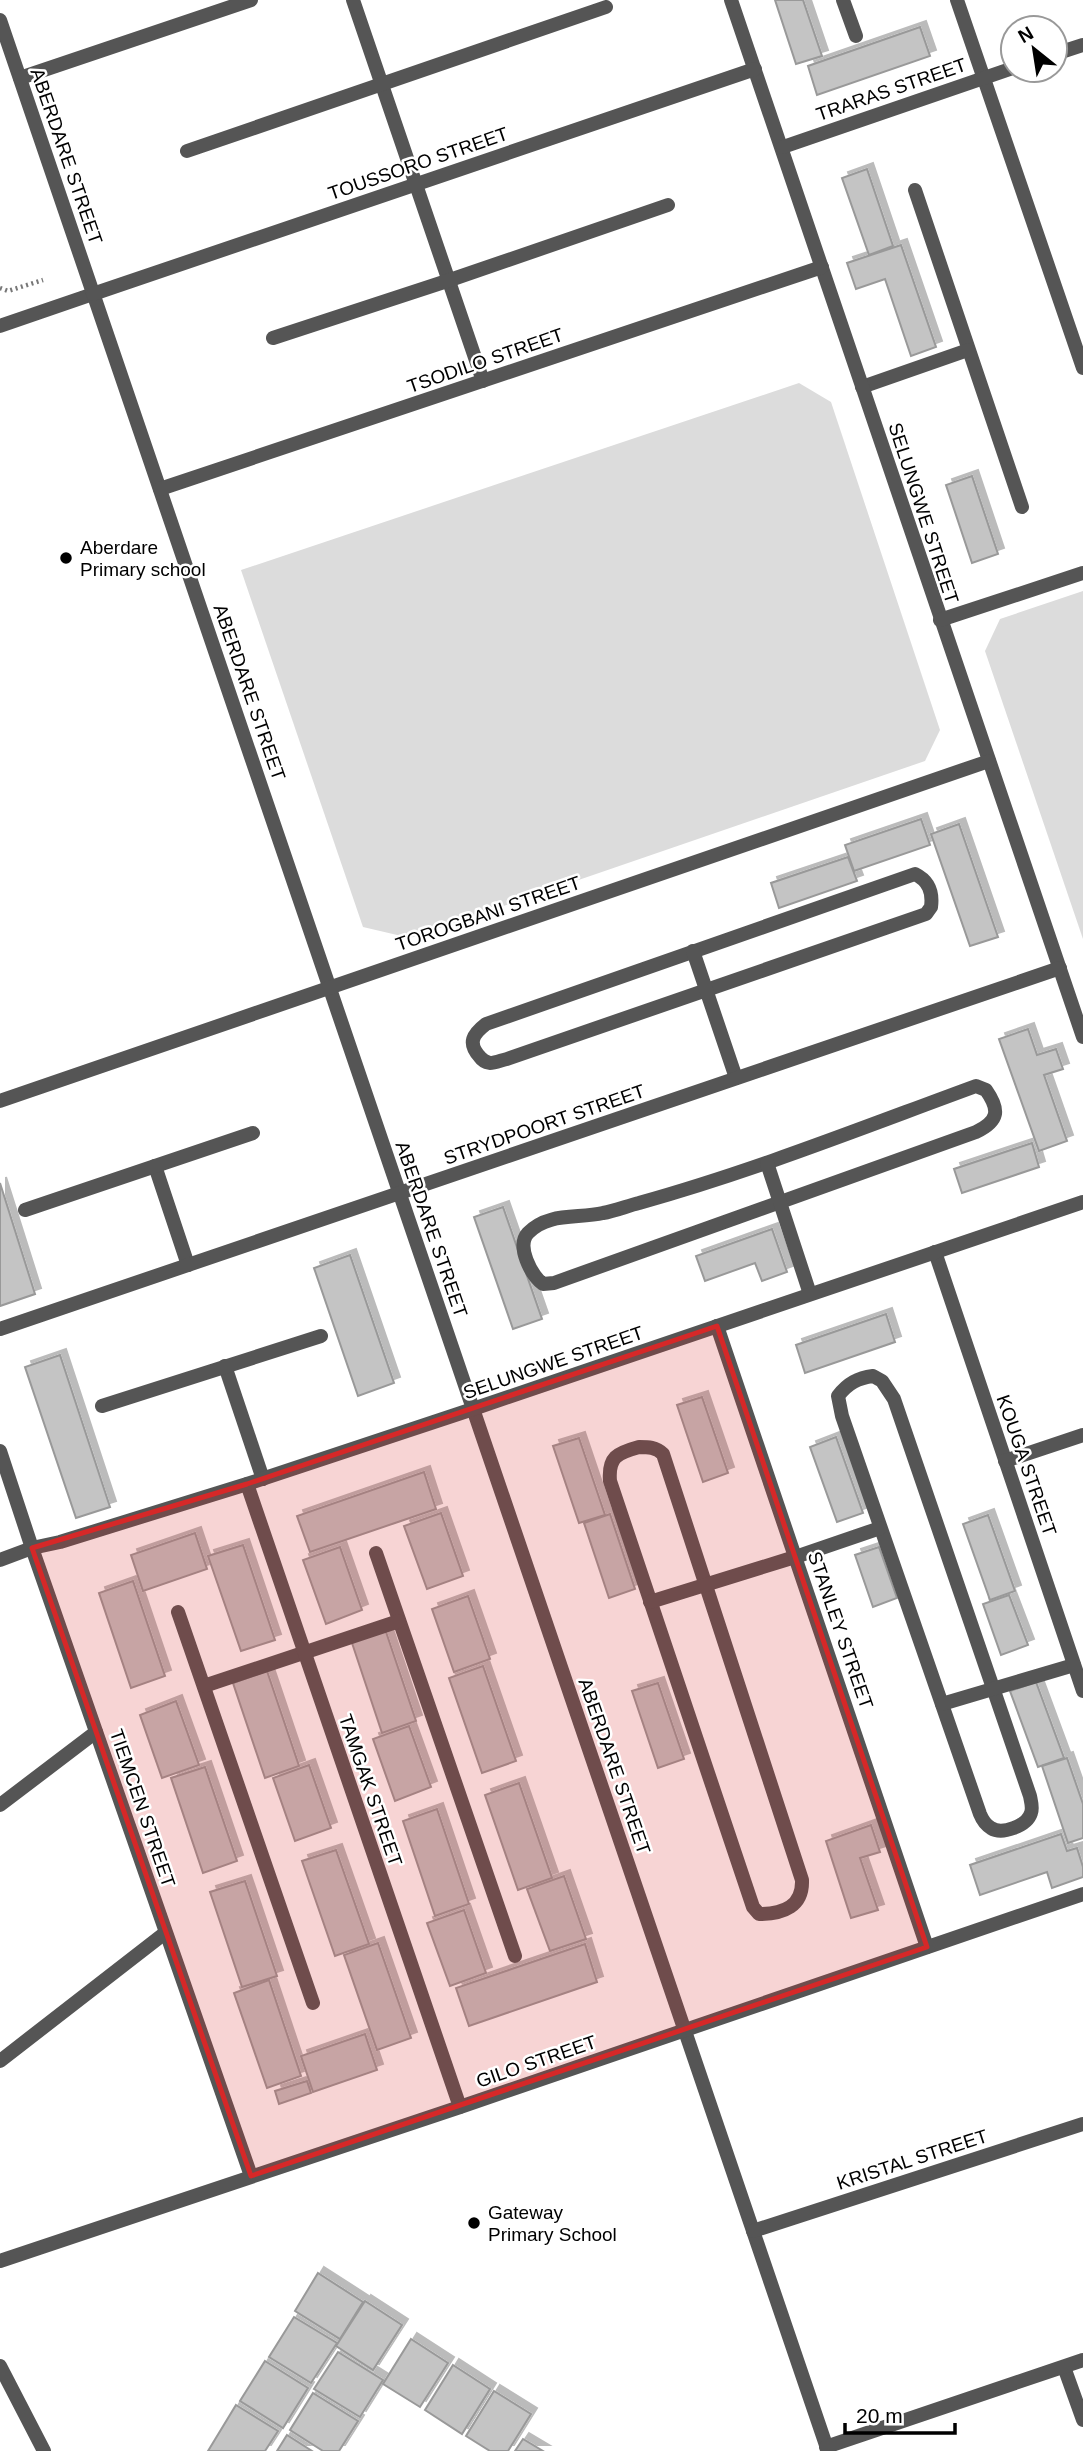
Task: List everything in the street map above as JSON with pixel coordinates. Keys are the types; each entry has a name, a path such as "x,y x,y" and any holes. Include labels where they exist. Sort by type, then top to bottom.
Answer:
{"street":[{"path":"353,0 483,381"},
{"name":"SELUNGWE STREET","path":"731,0 1083,1037"},
{"path":"843,0 856,36"},
{"path":"957,0 1083,368"},
{"path":"20,78 246,1"},
{"path":"187,151 381,82 606,7"},
{"name":"ABERDARE STREET","path":"0,20 827,2449"},
{"name":"TOUSSORO STREET","path":"0,326 755,69"},
{"name":"TRARAS STREET","path":"782,147 999,72"},
{"path":"915,190 1022,507"},
{"path":"273,338 668,205"},
{"name":"TSODILO STREET","path":"160,489 822,267"},
{"path":"862,387 968,350"},
{"path":"940,620 1083,573"},
{"name":"TOROGBANI STREET","path":"0,1101 989,761"},
{"path":"915,874 923,878 930,887 931,907 926,914 707,992 507,1059 490,1063 482,1060 472,1048 476,1031 486,1024 693,951 907,876 915,874"},
{"path":"693,951 736,1078"},
{"name":"STRYDPOORT STREET","path":"0,1329 1060,968"},
{"path":"975,1086 986,1090 996,1113 988,1126 554,1283 543,1284 537,1279 523,1247 523,1239 530,1231 549,1221 603,1213 710,1183 767,1163 975,1086"},
{"path":"25,1210 253,1133"},
{"path":"767,1163 810,1294"},
{"path":"155,1166 188,1265"},
{"name":"SELUNGWE STREET","path":"0,1560 263,1479 1083,1202"},
{"name":"KOUGA STREET","path":"935,1252 1005,1461 1079,1663 1083,1691"},
{"name":"STANLEY STREET","path":"717,1326 928,1947"},
{"path":"102,1406 321,1336"},
{"path":"225,1366 263,1479"},
{"path":"873,1376 882,1381 894,1399 1030,1796 1032,1811 1023,1823 1007,1830 990,1828 979,1814 880,1528 838,1396 846,1386 861,1378 873,1376"},
{"path":"1005,1461 1083,1435"},
{"path":"648,1447 663,1454 706,1585 802,1880 803,1892 799,1901 780,1911 759,1914 753,1907 610,1481 609,1467 614,1458 625,1451 648,1447"},
{"name":"TIEMCEN STREET","path":"0,1451 251,2176"},
{"name":"TAMGAK STREET","path":"247,1484 460,2107"},
{"path":"650,1602 880,1528"},
{"path":"376,1553 515,1956"},
{"path":"178,1612 313,2003"},
{"path":"204,1686 399,1620"},
{"path":"942,1703 1079,1663"},
{"path":"0,1805 96,1732"},
{"name":"GILO STREET","path":"0,2262 1083,1894"},
{"path":"0,2061 166,1933"},
{"name":"KRISTAL STREET","path":"753,2231 1083,2124"},
{"path":"827,2449 1083,2360"},
{"path":"0,2366 44,2451"},
{"path":"1063,2367 1083,2420"}],"path":[{"path":"0,288 8,291 43,280"}],"highlighted area":[{"path":"717,1326 927,1947 251,2176 32,1548 247,1484"}],"shaded area":[{"path":"799,383 831,402 940,730 925,761 410,938 363,927 241,570"},
{"path":"1083,591 1083,939 985,651 1000,619"}],"building":[{"path":"775,0 803,0 822,56 796,64"},
{"path":"920,27 930,56 817,95 808,66"},
{"path":"867,169 893,246 869,255 842,178"},
{"path":"901,245 936,347 911,356 885,279 856,289 847,263"},
{"path":"972,476 998,554 972,563 946,485"},
{"path":"921,819 930,845 854,871 845,845"},
{"path":"959,824 998,937 970,946 931,834"},
{"path":"848,857 857,881 779,908 771,883"},
{"path":"1028,1029 1037,1055 1056,1049 1063,1069 1044,1075 1067,1141 1039,1151 999,1039"},
{"path":"1032,1143 1039,1167 962,1193 954,1169"},
{"path":"0,1183 35,1294 0,1306"},
{"path":"503,1207 542,1319 513,1329 474,1217"},
{"path":"772,1229 787,1272 762,1281 755,1263 705,1281 696,1256"},
{"path":"350,1255 394,1383 358,1396 314,1268"},
{"path":"886,1314 895,1342 805,1373 796,1345"},
{"path":"60,1355 110,1507 76,1518 25,1367"},
{"path":"702,1397 728,1473 703,1482 677,1405"},
{"path":"836,1437 863,1513 837,1522 810,1447"},
{"path":"579,1438 605,1515 579,1523 553,1446"},
{"path":"424,1472 436,1509 310,1552 297,1516"},
{"path":"441,1513 463,1576 427,1589 404,1526"},
{"path":"610,1514 635,1589 609,1598 584,1523"},
{"path":"988,1515 1015,1591 990,1600 963,1524"},
{"path":"195,1533 207,1569 143,1591 131,1555"},
{"path":"243,1545 275,1640 241,1651 208,1556"},
{"path":"340,1547 362,1610 326,1624 303,1560"},
{"path":"879,1547 897,1598 873,1607 855,1555"},
{"path":"133,1581 165,1676 131,1688 99,1593"},
{"path":"1009,1595 1028,1645 1001,1655 983,1604"},
{"path":"468,1596 490,1659 454,1672 432,1609"},
{"path":"384,1626 416,1721 382,1733 350,1637"},
{"path":"483,1666 516,1761 482,1773 449,1678"},
{"path":"267,1671 299,1766 265,1778 233,1683"},
{"path":"1036,1682 1064,1758 1038,1767 1010,1691"},
{"path":"658,1683 684,1759 658,1768 632,1691"},
{"path":"176,1701 199,1765 162,1778 140,1715"},
{"path":"409,1726 431,1787 395,1801 373,1739"},
{"path":"1067,1758 1083,1804 1083,1838 1068,1843 1042,1766"},
{"path":"309,1765 331,1828 295,1841 273,1778"},
{"path":"205,1767 237,1861 203,1873 171,1778"},
{"path":"519,1783 552,1878 518,1890 485,1795"},
{"path":"437,1809 469,1904 435,1916 403,1821"},
{"path":"871,1825 880,1852 860,1858 878,1910 851,1918 826,1841"},
{"path":"1061,1834 1067,1851 1077,1848 1083,1877 1052,1888 1047,1872 980,1895 970,1865"},
{"path":"336,1850 369,1944 335,1956 302,1861"},
{"path":"564,1876 586,1939 550,1951 527,1889"},
{"path":"245,1881 277,1976 242,1987 210,1892"},
{"path":"464,1910 486,1973 450,1986 427,1923"},
{"path":"378,1943 411,2038 377,2050 344,1955"},
{"path":"585,1944 597,1982 469,2026 456,1988"},
{"path":"269,1980 301,2076 267,2088 234,1993"},
{"path":"365,2034 377,2070 313,2092 301,2056"},
{"path":"307,2081 311,2093 279,2104 275,2091"},
{"path":"318,2273 363,2302 340,2339 295,2311"},
{"path":"365,2301 402,2325 373,2370 336,2346"},
{"path":"294,2317 337,2343 311,2383 269,2357"},
{"path":"411,2339 448,2363 420,2407 383,2384"},
{"path":"338,2352 383,2380 360,2417 314,2389"},
{"path":"265,2361 308,2388 283,2428 240,2401"},
{"path":"453,2365 490,2389 462,2434 425,2410"},
{"path":"494,2391 531,2414 508,2451 490,2451 466,2436"},
{"path":"313,2393 358,2421 339,2451 323,2451 290,2430"},
{"path":"236,2405 278,2431 265,2451 208,2451"},
{"path":"287,2435 312,2451 277,2451"},
{"path":"523,2439 543,2451 515,2451"}],"place":[{"name":"Aberdare Primary school","path":"66,558"},
{"name":"Gateway Primary School","path":"474,2223"}]}
